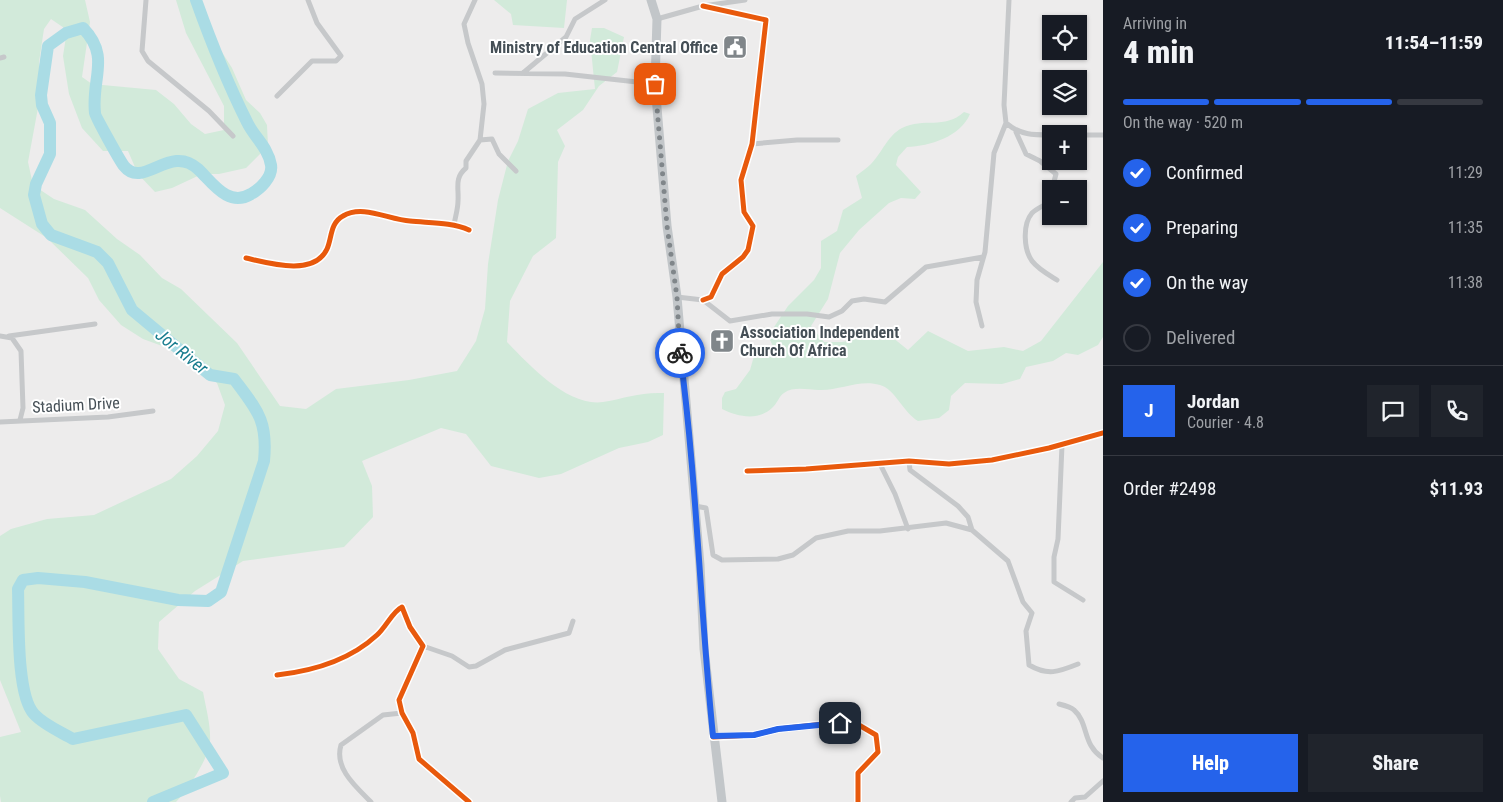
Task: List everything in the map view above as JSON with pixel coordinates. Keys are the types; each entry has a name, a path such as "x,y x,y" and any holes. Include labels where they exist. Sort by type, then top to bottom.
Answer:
{"main road":[{"path":"651,0 657,19 655,84 667,226 677,297 695,506 704,649 722,802"}],"street":[{"path":"146,0 142,51 148,61 201,104 233,136"},
{"path":"277,96 312,60 336,61 341,56 317,23 308,0"},
{"path":"454,225 458,201 456,188 460,173 466,168 466,161 480,140 484,104 482,84 468,43 464,24 475,0"},
{"path":"523,74 566,37 575,19 605,0"},
{"path":"657,19 703,6 745,0"},
{"path":"982,326 976,302 977,280 983,257 986,224 991,206 994,153 1006,123 1004,105 1009,0"},
{"path":"677,297 703,300 711,297 722,274 744,258 748,250 752,226 744,212 741,180 752,144 766,20 703,6"},
{"path":"496,73 565,74 655,84"},
{"path":"1006,123 1016,132 1026,154 1040,161 1056,174 1054,180"},
{"path":"1016,132 1042,135"},
{"path":"1087,135 1103,135"},
{"path":"480,140 492,139 499,154 516,171"},
{"path":"752,144 797,140 838,140"},
{"path":"1042,207 1032,213 1027,222 1027,251 1033,262 1057,280"},
{"path":"246,258 281,266 303,266 318,260 326,250 334,224 346,214 377,214 408,222 454,225 469,230"},
{"path":"703,300 730,321 772,314 806,314 829,317 842,310 852,301 885,302 926,267 983,257"},
{"path":"0,336 95,324"},
{"path":"9,336 21,351 23,408 20,420"},
{"name":"Stadium Drive","path":"0,422 108,417 153,411"},
{"path":"746,472 910,461 950,464 992,460 1062,445 1103,433"},
{"path":"1062,445 1058,540 1054,557 1054,582 1083,600"},
{"path":"910,461 910,470 958,506 968,518 972,530"},
{"path":"880,464 895,494 908,529"},
{"path":"695,506 706,508 713,555 722,560 778,559 793,555 816,538 848,531 908,529 946,523 972,530 1008,561 1023,602 1032,613 1026,632 1029,664 1041,672 1059,672 1078,664"},
{"path":"277,675 309,671 342,658 376,637 388,625 396,609 402,607 410,627 422,646 452,656 469,667 476,666 505,650 568,633 573,622"},
{"path":"422,646 399,700 402,713 413,733 419,759 469,802"},
{"path":"1059,704 1074,710 1083,723 1089,743 1096,754 1103,758"},
{"path":"371,802 342,769 338,756 340,745 383,715 402,713"},
{"path":"713,736 754,735 778,729 852,722 876,735 878,752 858,773 858,802"},
{"path":"1071,802 1075,798 1085,797 1103,781"}],"green space":[{"path":"0,0 85,0 90,22 82,77 92,84 156,90 174,104 191,124 205,134 224,130 224,106 186,33 176,0 197,0 211,35 232,68 246,100 260,113 267,125 268,146 246,168 219,174 202,174 172,188 155,192 138,174 128,151 103,151 82,128 69,94 63,56 67,30 51,19 44,29 39,62 40,97 28,162 33,185 54,199 85,210 117,239 140,255 162,278 181,289 237,343 280,406 306,409 336,389 409,380 457,371 476,341 485,309 488,264 498,200 508,161 518,141 528,109 558,93 595,89 590,40 592,28 604,28 624,37 617,72 599,86 583,110 557,130 565,146 558,162 556,238 533,256 510,301 507,342 550,383 576,398 590,402 603,402 640,394 664,393 663,435 648,442 619,448 561,474 539,478 491,466 466,434 441,428 362,461 372,486 373,517 344,547 243,561 195,591 159,622 158,649 179,679 203,692 210,730 209,749 206,757 186,790 176,802 1,802 0,737 21,732 0,680 0,536 11,529 47,519 94,515 171,479 197,456 218,431 225,405 217,383 201,369 165,347 143,339 121,325 99,300 88,278 47,238 0,208"},
{"path":"494,0 567,0 564,28 513,25 511,14"},
{"path":"964,112 970,114 959,129 952,134 925,145 907,147 898,157 896,165 921,192 915,199 901,198 889,203 859,230 840,253 828,299 811,326 824,342 842,342 887,333 908,350 928,331 968,351 1004,347 1023,351 1041,341 1103,262 1103,337 1098,345 1078,355 1066,353 1053,361 1026,367 1020,379 1002,384 965,383 951,396 949,410 939,418 918,421 885,387 864,383 827,390 801,389 788,391 782,394 774,406 761,415 741,416 722,409 722,398 725,392 736,389 750,370 754,356 774,348 768,336 788,306 814,280 821,268 821,241 837,231 843,210 862,198 856,176 875,160 892,135 902,128 918,123 949,121"}],"waterway":[{"name":"Jor River","path":"153,802 223,773 186,715 73,739 38,718 28,704 21,673 18,589 23,580 38,578 85,582 178,600 208,601 221,592 264,461 264,435 255,408 234,379 210,375 132,310 108,263 97,252 51,235 42,224 34,195 36,184 50,154 50,123 42,105 41,95 48,46 66,33 83,28 91,39 98,58 94,100 95,113 124,166 131,172 140,173 177,161 188,162 198,169 221,192 235,198 251,194 265,182 271,169 269,159 264,147 250,127 233,92 213,47 196,0"}],"cycle path":[{"path":"703,6 766,20 752,144 741,180 744,212 753,226 748,250 743,257 722,274 711,297 703,300"},
{"path":"246,258 290,266 312,263 321,258 327,249 334,227 339,219 351,213 367,212 402,220 448,224 469,230"},
{"path":"747,471 806,469 909,461 949,464 992,460 1049,448 1103,433"},
{"path":"277,675 304,671 330,663 355,652 377,635 402,607 410,627 423,646 399,700 402,713 413,733 419,759 469,802"},
{"path":"713,737 754,735 778,729 852,721 876,735 878,752 858,773 858,802"}],"way so far":[{"path":"655,84 667,226 677,297 680,353"}],"place":[{"name":"Ministry of Education Central Office","path":"735,47"},
{"name":"Association Independent Church Of Africa","path":"722,341"}],"route":[{"path":"680,353 700,565 704,649 713,736 754,735 778,729 840,723"}]}
